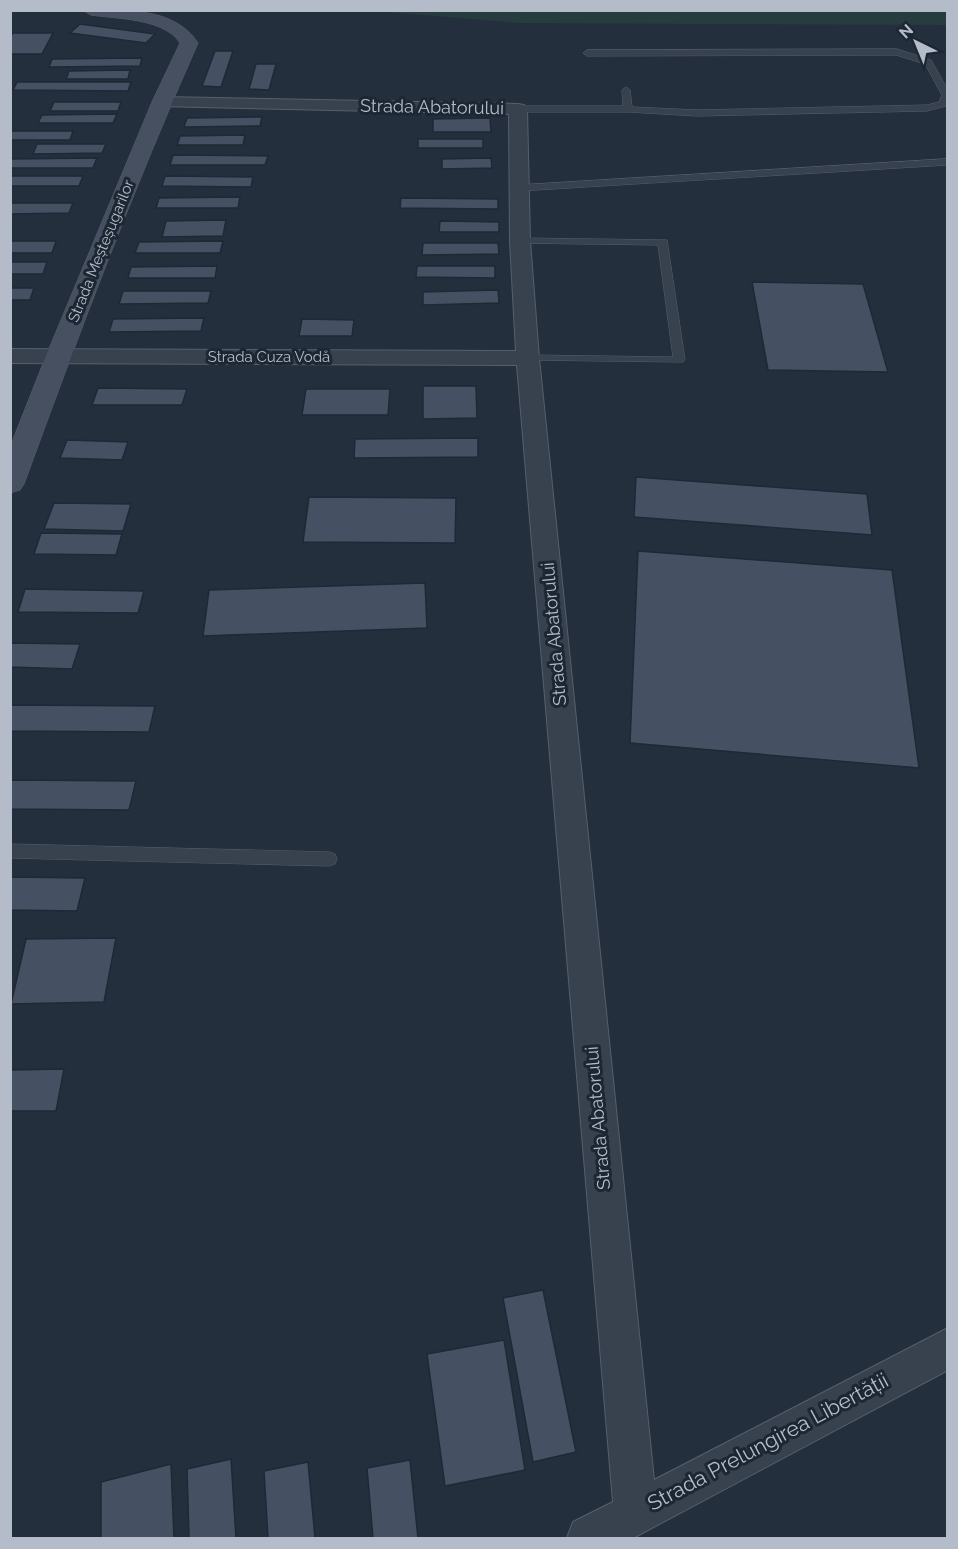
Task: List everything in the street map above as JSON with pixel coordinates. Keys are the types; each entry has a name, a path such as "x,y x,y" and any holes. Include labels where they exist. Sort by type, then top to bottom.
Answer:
{"street":[{"name":"Strada Meșteșugarilor","path":"10,484 58,356 162,102 189,44 182,32 172,26 91,10"},
{"name":"Strada Abatorului","path":"162,102 518,109 520,241 528,358 636,1512"},
{"name":"Strada Cuza Vodă","path":"10,356 528,358"},
{"name":"Strada Prelungirea Libertății","path":"589,1539 948,1348"}],"lane":[{"path":"518,109 628,109 697,114 927,108 944,104 946,95 928,62 897,52 587,53"},
{"path":"626,90 628,109"},
{"path":"519,188 948,162"},
{"path":"520,241 663,242 679,360 528,358"},
{"path":"10,852 329,859"}],"green space":[{"path":"947,10 947,25 518,23 375,11"}],"building":[{"path":"80,24 155,34 146,43 70,33"},
{"path":"13,33 53,33 42,54 10,54 10,37"},
{"path":"215,51 233,51 221,87 202,86"},
{"path":"142,58 140,66 49,67 52,59"},
{"path":"256,64 276,64 269,90 249,89"},
{"path":"130,70 128,79 66,79 69,71"},
{"path":"17,82 131,82 128,91 13,90"},
{"path":"54,102 121,102 118,111 50,111"},
{"path":"117,114 113,123 38,123 42,115"},
{"path":"262,117 260,126 184,127 187,118"},
{"path":"490,118 491,132 433,132 433,119"},
{"path":"10,131 73,131 70,140 10,140"},
{"path":"245,135 243,145 177,145 180,136"},
{"path":"418,139 483,139 483,148 418,148"},
{"path":"37,144 106,144 102,153 33,154"},
{"path":"173,155 268,156 265,165 170,165"},
{"path":"97,158 93,168 10,168 11,159"},
{"path":"491,158 492,168 442,169 442,159"},
{"path":"10,176 83,176 79,186 10,186"},
{"path":"165,176 253,177 251,187 162,186"},
{"path":"240,197 238,208 156,208 159,198"},
{"path":"401,198 498,199 498,209 400,208"},
{"path":"10,203 73,203 69,213 10,214"},
{"path":"226,220 223,236 162,237 166,221"},
{"path":"440,221 499,222 499,232 439,232"},
{"path":"10,241 56,241 52,253 10,253"},
{"path":"223,241 220,253 135,253 139,242"},
{"path":"423,243 498,243 499,254 422,255"},
{"path":"10,262 47,262 43,274 10,274"},
{"path":"217,266 215,278 128,278 131,267"},
{"path":"417,266 495,266 495,278 416,277"},
{"path":"752,282 863,284 888,372 768,370"},
{"path":"10,288 34,288 30,300 10,300"},
{"path":"498,290 499,303 423,305 423,292"},
{"path":"123,291 211,291 208,303 119,304"},
{"path":"204,318 201,331 109,332 113,319"},
{"path":"302,319 354,320 352,336 299,336"},
{"path":"423,386 476,386 477,418 423,419"},
{"path":"98,388 187,389 182,405 92,405"},
{"path":"306,389 390,389 388,415 302,415"},
{"path":"478,438 478,457 354,458 355,439"},
{"path":"67,440 128,442 122,460 60,458"},
{"path":"636,477 867,494 872,535 634,517"},
{"path":"309,497 456,498 455,543 303,542"},
{"path":"54,503 131,504 123,531 44,529"},
{"path":"41,533 122,534 116,555 34,554"},
{"path":"638,551 892,570 919,768 630,743"},
{"path":"425,583 427,628 203,636 209,590"},
{"path":"25,589 144,591 138,613 18,612"},
{"path":"10,643 80,644 72,669 10,667"},
{"path":"10,705 155,706 149,732 10,731"},
{"path":"10,780 136,781 129,810 10,809"},
{"path":"10,877 85,878 77,911 10,910"},
{"path":"116,938 104,1002 11,1004 26,939"},
{"path":"64,1069 56,1111 10,1111 10,1070"},
{"path":"543,1290 576,1452 533,1462 503,1298"},
{"path":"504,1340 525,1470 445,1486 427,1354"},
{"path":"231,1459 236,1538 189,1538 187,1469"},
{"path":"410,1460 418,1538 373,1538 367,1468"},
{"path":"308,1462 315,1538 268,1538 264,1471"},
{"path":"171,1464 174,1538 101,1538 101,1482"}]}
